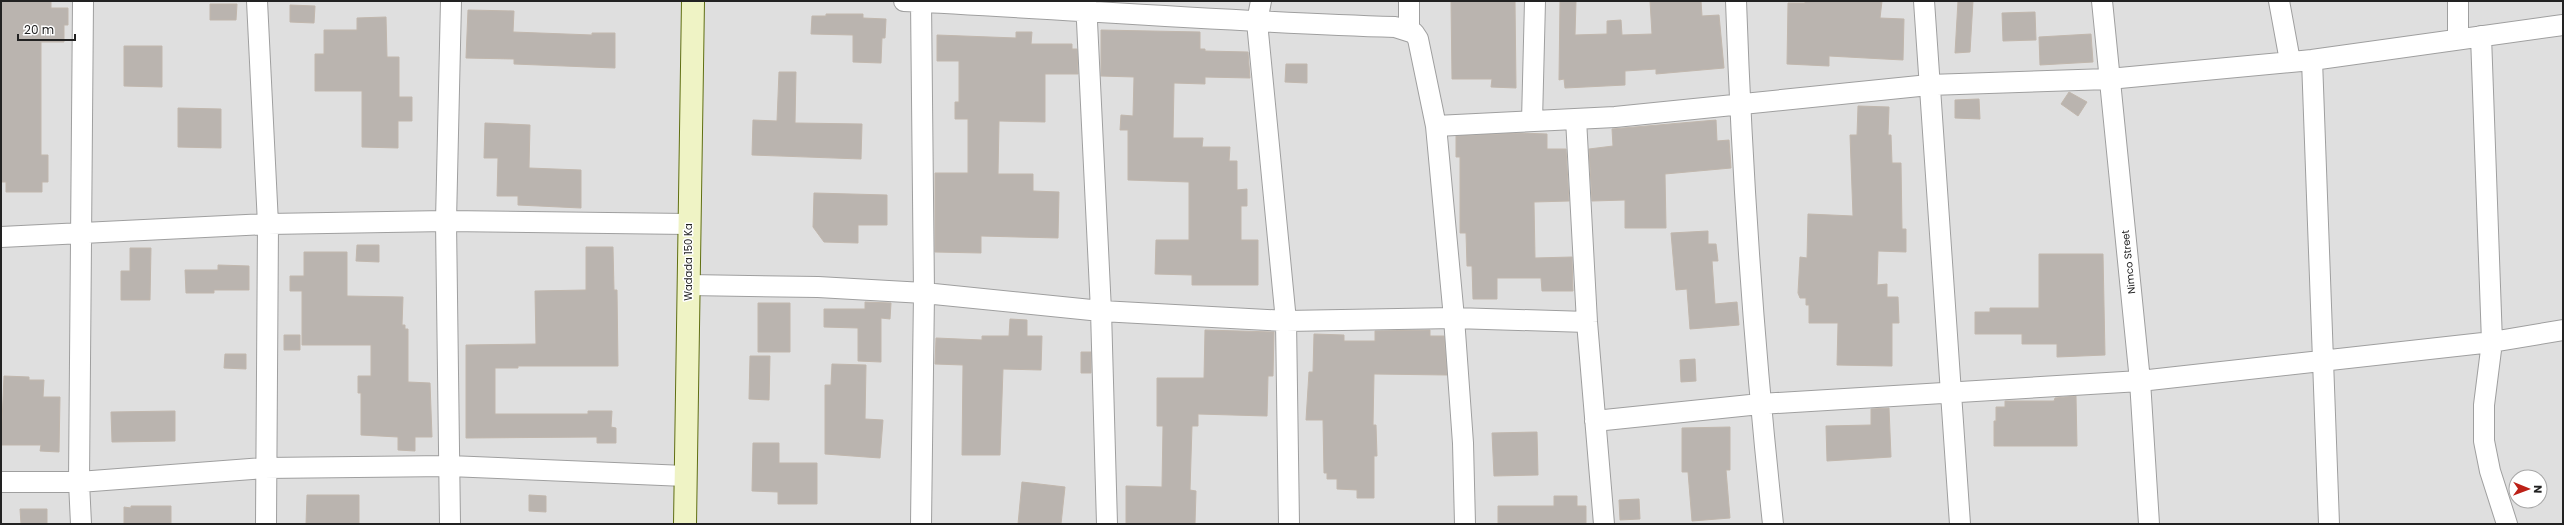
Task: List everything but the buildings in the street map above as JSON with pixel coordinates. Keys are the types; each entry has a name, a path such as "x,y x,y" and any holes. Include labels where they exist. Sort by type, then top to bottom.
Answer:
{"street":[{"path":"81,524 79,482 83,1"},
{"path":"257,1 268,224 264,468 266,524"},
{"path":"450,524 446,221 451,1"},
{"name":"Wadada 150 Ka","path":"685,524 688,224 693,1"},
{"path":"922,524 924,293 915,1 1086,6 1257,22 1395,27 1409,30 1418,40 1436,126 1454,318 1463,443 1465,524"},
{"path":"1261,1 1257,22 1286,321 1289,524"},
{"path":"1409,1 1409,30"},
{"path":"1532,121 1535,1"},
{"path":"1736,1 1740,104 1760,404 1773,524"},
{"path":"1924,1 1960,524"},
{"name":"Nimco Street","path":"2102,1 2140,381 2148,524"},
{"path":"2279,1 2290,61"},
{"path":"2458,1 2458,39"},
{"path":"1086,6 1101,311 1107,524"},
{"path":"1436,126 1576,119 1929,85 2109,79 2312,60 2563,25"},
{"path":"2482,36 2492,342 2484,405 2484,441 2490,471 2507,524"},
{"path":"2312,60 2329,524"},
{"path":"1576,119 1587,322 1604,524"},
{"path":"1,237 268,224 446,221 688,224"},
{"path":"688,285 818,288 924,293 1101,311 1286,321 1454,318 1587,322"},
{"path":"1595,421 1760,404 2140,381 2492,342 2563,330"},
{"path":"1,482 79,482 264,468 449,466 685,476"}],"shaded area":[{"path":"1,1 2563,1 2563,524 1,524"}]}
